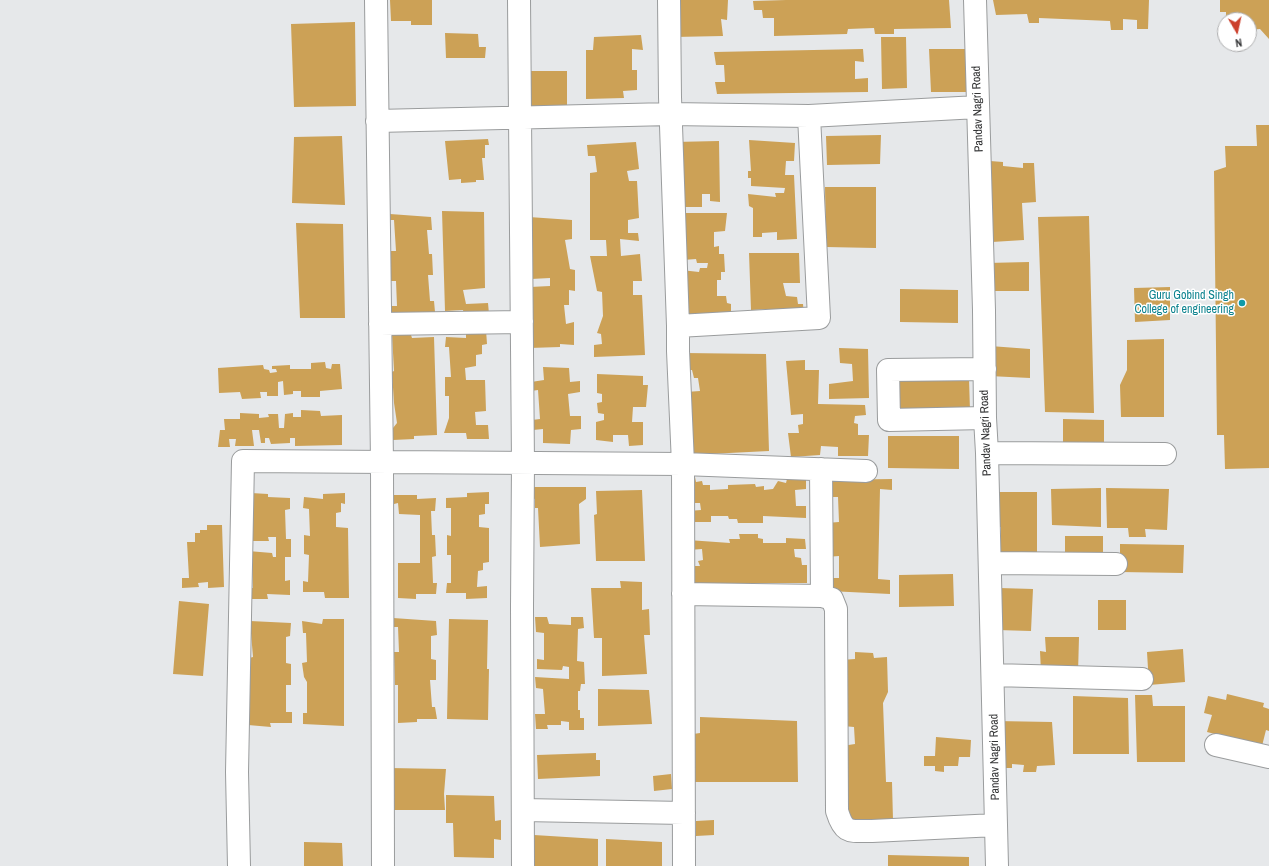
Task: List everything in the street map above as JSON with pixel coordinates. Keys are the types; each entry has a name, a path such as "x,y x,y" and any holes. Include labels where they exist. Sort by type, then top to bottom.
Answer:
{"street":[{"path":"376,0 382,462 383,866"},
{"path":"518,0 523,463 522,599 524,866"},
{"path":"669,0 670,114 683,464 684,866"},
{"name":"Pandav Nagri Road","path":"975,0 984,302 985,418 988,453 997,866"},
{"path":"377,120 670,114 808,116 978,107"},
{"path":"678,326 819,318 808,116"},
{"path":"380,324 522,322"},
{"path":"985,369 888,370 889,420 985,418"},
{"path":"988,453 1165,454"},
{"path":"239,866 237,772 242,461 683,464 866,471"},
{"path":"821,469 822,596"},
{"path":"990,563 1116,564"},
{"path":"683,594 822,596 832,599 836,609 837,811 840,821 845,829 852,831 872,831 996,824"},
{"path":"993,675 1142,679"},
{"path":"1216,745 1269,757"},
{"path":"523,810 684,813"}],"building":[{"path":"390,0 432,0 432,25 411,25 411,21 391,21"},
{"path":"674,0 728,0 727,20 721,19 723,36 674,37"},
{"path":"949,0 951,28 894,29 894,34 875,34 874,28 848,29 847,34 774,36 774,18 763,18 762,10 754,10 753,1"},
{"path":"993,0 1149,0 1148,29 1137,29 1137,20 1123,19 1123,30 1111,30 1110,21 1039,18 1039,23 1029,23 1027,14 996,15"},
{"path":"1220,0 1269,0 1269,39 1260,29 1257,29 1257,12 1220,12"},
{"path":"355,22 356,106 294,107 291,24"},
{"path":"445,33 478,34 479,47 486,47 485,58 446,58"},
{"path":"641,35 643,50 632,49 632,70 637,70 637,90 623,91 624,98 586,99 586,50 593,50 594,37"},
{"path":"881,37 906,37 907,88 882,89"},
{"path":"863,49 864,62 855,61 855,79 868,78 868,92 717,94 715,82 725,82 724,65 716,65 714,52"},
{"path":"929,49 966,49 966,92 931,92"},
{"path":"523,71 567,71 567,106 524,108"},
{"name":"Guru Gobind Singh College of engineering","path":"1256,125 1269,125 1269,468 1225,469 1224,435 1217,435 1214,171 1226,167 1225,146 1257,146"},
{"path":"881,135 880,164 827,165 826,136"},
{"path":"342,136 345,205 292,203 294,137"},
{"path":"488,139 489,145 485,145 485,158 482,158 484,180 461,183 461,179 449,180 445,141"},
{"path":"749,140 795,143 794,161 786,161 785,175 794,175 797,239 777,240 777,232 762,233 762,237 753,237 753,208 749,206 748,194 776,197 775,193 784,193 785,188 751,186 751,178 748,178 748,171 751,171"},
{"path":"719,141 720,202 710,201 710,194 702,194 702,207 677,207 674,142"},
{"path":"636,142 639,169 627,171 629,181 637,181 639,218 628,220 628,233 638,233 639,241 620,239 621,256 640,254 642,281 633,281 633,295 642,295 645,355 594,357 594,345 602,344 601,334 597,333 603,316 602,292 597,291 590,256 607,256 606,240 590,240 590,173 597,172 595,156 588,156 587,145"},
{"path":"990,161 1003,162 1003,166 1023,168 1023,163 1034,163 1036,202 1022,203 1024,240 992,242"},
{"path":"825,187 876,187 876,248 826,247"},
{"path":"442,211 484,212 485,288 463,290 466,304 488,303 489,314 464,316 463,310 445,311"},
{"path":"679,213 727,213 725,231 714,232 714,247 719,246 719,254 724,254 725,272 721,272 721,280 717,280 717,296 726,296 727,303 731,304 731,317 684,318 681,270 699,272 700,268 707,268 708,263 697,263 696,259 683,260"},
{"path":"390,214 431,217 432,230 427,230 429,254 432,254 433,275 428,275 430,301 434,301 435,312 392,314 391,306 397,306 396,281 390,281 390,251 396,251 394,220 390,220"},
{"path":"1089,216 1094,413 1045,412 1038,217"},
{"path":"529,217 572,220 572,239 565,240 570,269 575,270 575,291 569,290 569,305 564,305 566,324 574,322 574,345 560,344 560,347 529,348 530,287 550,286 550,278 531,279"},
{"path":"296,223 343,224 345,318 300,318"},
{"path":"749,253 799,253 800,283 783,283 786,296 797,297 798,304 803,304 804,316 770,315 771,309 751,310"},
{"path":"1029,262 1029,291 989,291 987,263"},
{"path":"1170,287 1170,320 1135,322 1134,288"},
{"path":"900,289 958,290 958,323 900,322"},
{"path":"486,330 487,344 482,345 482,354 476,355 476,366 465,368 466,380 485,380 486,411 475,412 476,425 488,425 489,439 467,439 466,433 444,433 449,418 449,396 445,396 445,377 451,377 449,347 445,347 446,337 466,338 466,331"},
{"path":"392,334 411,335 412,338 434,337 437,435 414,436 414,439 393,440 393,428 397,423 392,372 394,371"},
{"path":"1164,339 1164,417 1121,417 1120,385 1127,370 1127,340"},
{"path":"990,346 1030,349 1030,378 989,376"},
{"path":"839,348 868,349 869,398 829,399 829,384 853,381 852,364 840,363"},
{"path":"684,353 766,354 769,451 689,455 686,392 700,391 698,378 694,378 692,370 686,370"},
{"path":"805,360 805,370 819,370 818,404 865,405 866,415 855,416 854,423 858,424 858,435 869,435 868,456 838,456 838,447 821,446 820,455 791,457 788,433 799,433 798,425 803,424 803,414 791,415 786,361"},
{"path":"325,362 326,368 331,369 332,364 340,364 342,389 320,391 320,397 301,397 301,391 293,391 293,394 284,395 283,381 278,382 278,396 267,396 267,392 260,392 261,398 242,399 240,392 219,393 218,368 263,365 264,369 269,370 270,373 277,372 276,369 272,369 272,366 290,365 290,369 311,369 311,363"},
{"path":"543,367 569,368 570,382 580,381 580,392 568,394 570,416 581,416 581,429 571,430 570,444 543,443 543,429 533,430 532,420 540,419 538,390 531,391 531,382 544,380"},
{"path":"597,374 643,376 643,385 648,385 646,407 633,407 632,422 643,422 643,445 629,446 628,435 613,435 613,442 596,440 596,422 604,420 604,414 598,413 597,403 602,402 602,394 597,393"},
{"path":"898,378 969,378 970,411 898,411"},
{"path":"301,410 320,411 321,416 342,415 342,445 295,446 295,438 290,438 290,443 271,444 269,438 265,438 265,443 261,443 259,430 252,430 254,446 235,446 236,439 229,439 230,447 218,447 220,430 225,430 224,419 240,419 240,413 259,414 259,418 269,417 268,414 278,414 279,428 284,428 285,414 293,413 293,417 301,417"},
{"path":"1063,419 1104,420 1104,450 1063,450"},
{"path":"888,436 959,436 959,469 888,468"},
{"path":"806,474 806,489 795,490 796,506 806,506 806,518 763,516 763,523 738,523 737,519 729,519 728,516 711,516 711,522 689,522 688,511 701,510 700,503 694,503 686,478 695,477 696,482 702,481 703,485 710,485 710,490 728,489 728,485 755,484 756,487 764,486 764,490 773,489 778,481 786,483 787,479"},
{"path":"892,479 892,490 880,489 878,579 890,580 890,594 829,591 828,578 839,578 839,556 826,557 826,523 839,522 838,497 829,497 828,480"},
{"path":"532,487 586,487 586,499 579,504 580,544 540,547 538,508 535,508 535,499 531,498"},
{"path":"1101,488 1101,527 1052,525 1051,489"},
{"path":"1106,488 1169,489 1167,530 1145,529 1146,537 1129,537 1128,528 1107,528"},
{"path":"642,490 645,561 596,561 594,515 597,514 596,491"},
{"path":"489,492 489,504 485,504 485,514 479,515 479,527 489,528 489,562 483,563 483,570 478,571 477,587 487,586 487,598 466,599 466,593 446,593 447,583 451,583 451,555 447,555 447,535 451,536 451,508 446,508 446,498 467,497 467,493"},
{"path":"993,492 1037,492 1037,558 1001,558 1001,527 993,528"},
{"path":"251,493 268,494 268,497 290,498 290,509 285,510 286,539 291,539 291,557 285,557 285,581 290,580 290,595 267,594 268,599 247,599 246,588 253,588 252,561 247,561 248,551 272,553 273,557 276,557 276,537 268,537 269,541 246,541"},
{"path":"345,493 345,504 341,503 341,512 336,513 336,527 348,528 349,598 325,598 324,592 303,592 303,581 308,582 309,555 304,554 304,535 310,536 309,509 303,508 304,497 323,499 323,494"},
{"path":"394,495 417,495 417,499 436,498 435,511 431,511 432,535 435,535 436,556 432,557 433,583 437,583 436,594 416,594 416,599 398,598 398,563 420,563 420,515 399,514 398,503 394,504"},
{"path":"207,525 222,525 224,587 208,588 208,582 198,583 199,587 182,588 182,578 189,578 187,542 195,542 195,533 200,533 200,530 207,530"},
{"path":"739,534 758,534 758,538 763,539 763,543 786,543 786,538 805,539 806,549 794,549 795,557 801,558 802,565 807,565 807,583 691,583 689,566 700,566 698,561 703,560 702,549 689,550 688,540 730,543 729,539 740,539"},
{"path":"1065,536 1103,536 1103,561 1065,561"},
{"path":"1120,544 1184,545 1183,573 1120,572"},
{"path":"953,574 954,606 899,607 899,575"},
{"path":"620,581 642,582 642,610 649,609 650,635 644,635 647,674 602,676 602,638 594,638 591,588 621,588"},
{"path":"999,588 1033,589 1031,631 997,630"},
{"path":"1098,600 1126,600 1126,630 1098,630"},
{"path":"179,601 209,604 203,676 173,674"},
{"path":"535,617 547,617 549,624 571,625 571,617 583,617 584,628 578,629 577,661 584,662 585,684 581,684 580,691 578,691 578,710 580,710 580,718 584,718 584,730 569,730 569,722 561,721 561,725 547,725 548,729 536,729 535,714 545,714 543,689 536,688 535,677 569,679 569,667 563,666 562,670 537,669 537,659 544,660 544,633 536,632"},
{"path":"393,618 436,621 437,635 431,636 431,659 436,660 436,680 430,680 432,707 435,707 437,719 417,719 417,722 398,723 398,685 395,685 394,652 399,652 398,627 393,627"},
{"path":"323,619 344,619 344,726 303,724 303,713 307,713 307,682 304,677 302,663 307,662 306,633 303,633 302,621 322,624"},
{"path":"449,619 488,620 488,720 447,719"},
{"path":"250,621 291,623 290,636 286,637 286,663 291,664 291,685 286,685 286,712 292,712 292,723 270,723 271,727 248,725 249,658 253,657"},
{"path":"1045,637 1079,637 1078,673 1041,672 1040,651 1046,652"},
{"path":"1183,649 1185,682 1149,685 1147,652"},
{"path":"855,652 873,653 874,658 887,657 888,692 883,703 886,782 892,782 893,820 846,823 842,746 855,744 854,727 843,726 841,660 855,659"},
{"path":"598,689 649,690 652,724 598,726"},
{"path":"1227,694 1264,703 1263,707 1269,709 1269,731 1266,730 1262,746 1207,732 1212,715 1204,713 1208,696 1226,700"},
{"path":"1135,695 1152,695 1153,706 1185,706 1185,762 1137,762"},
{"path":"1073,696 1128,698 1129,754 1073,754"},
{"path":"700,717 797,721 798,782 693,782 693,734 700,733"},
{"path":"996,721 1052,722 1055,765 1037,766 1036,772 1023,772 1024,765 1012,764 1012,768 998,768"},
{"path":"936,737 971,740 970,757 959,757 958,766 944,766 944,772 935,771 935,766 924,766 924,756 935,756"},
{"path":"596,753 596,760 600,760 600,776 538,779 537,755"},
{"path":"389,768 446,769 444,794 445,810 390,810"},
{"path":"671,774 672,789 654,791 653,776"},
{"path":"446,795 494,796 495,821 501,820 501,840 494,839 494,858 454,857 453,823 446,823"},
{"path":"714,820 714,835 696,836 696,821"},
{"path":"534,835 598,839 598,866 534,866"},
{"path":"606,839 662,842 662,866 606,866"},
{"path":"304,842 342,843 343,866 304,866"},
{"path":"888,855 969,857 969,866 888,866"}],"place":[{"name":"Guru Gobind Singh College of engineering","path":"1242,303"}]}
